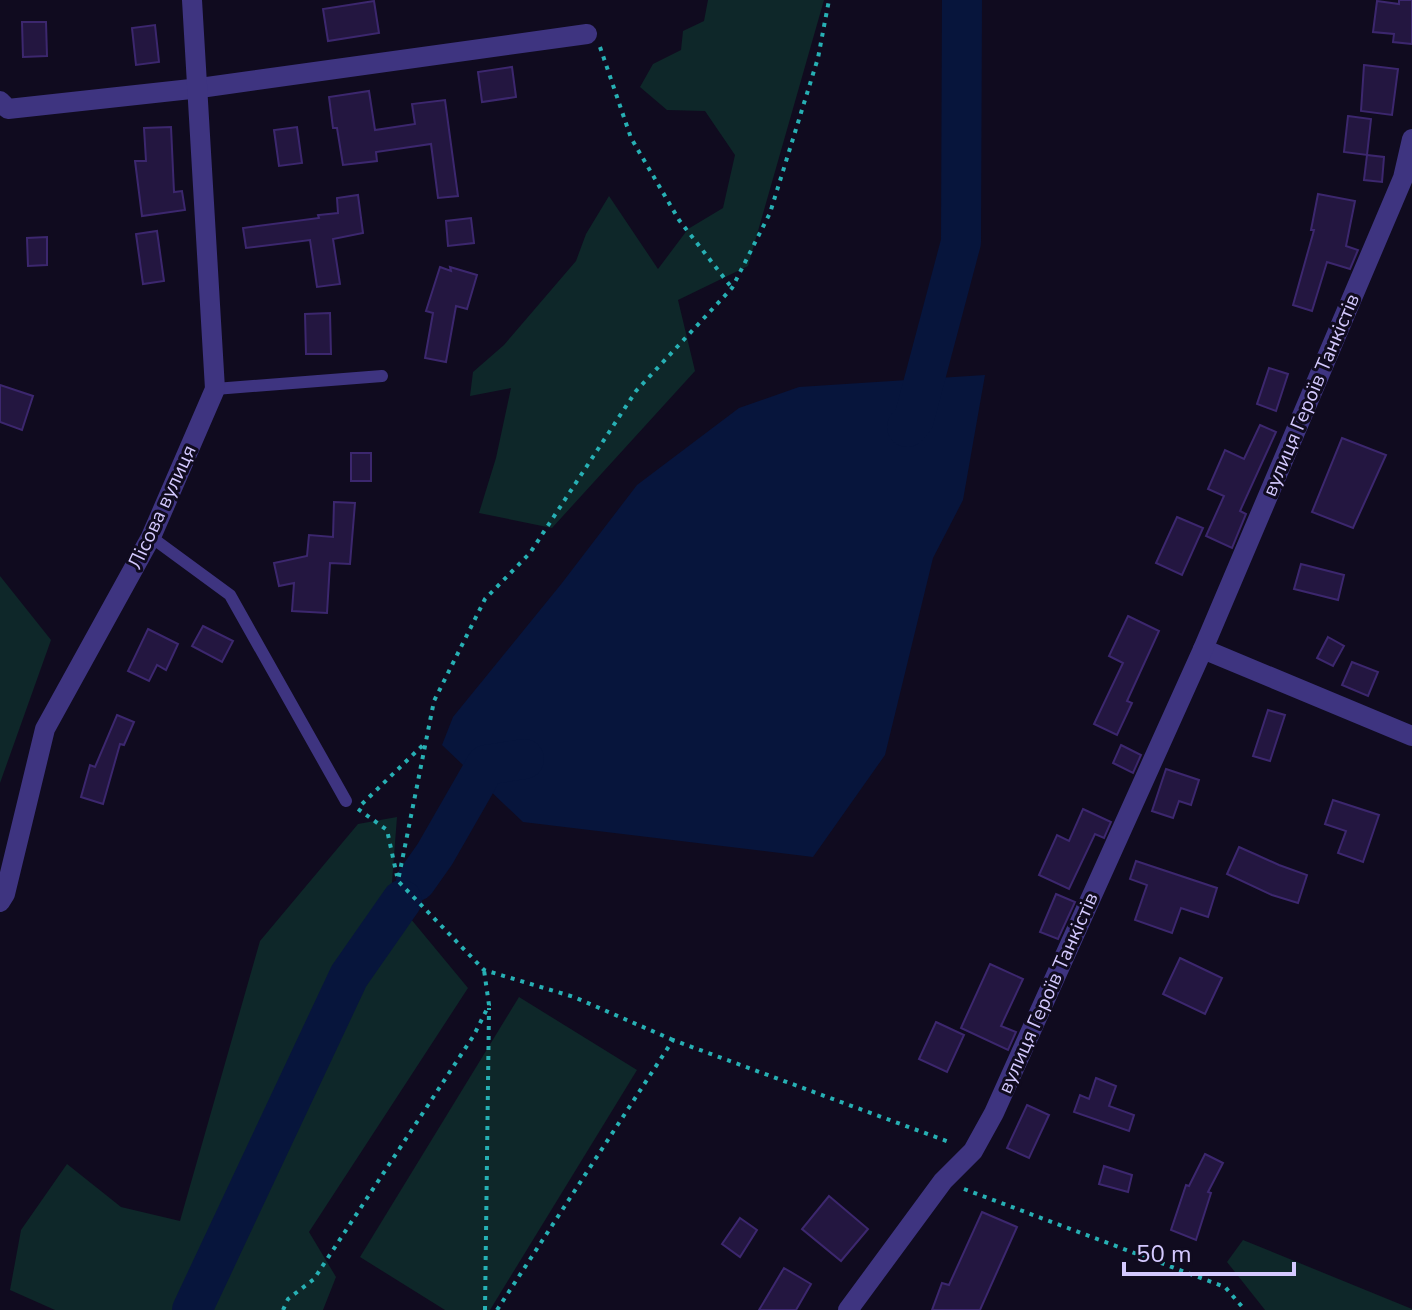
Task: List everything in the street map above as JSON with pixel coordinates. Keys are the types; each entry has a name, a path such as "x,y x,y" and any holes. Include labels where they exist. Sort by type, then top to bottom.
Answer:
{"street":[{"name":"Лісова вулиця","path":"0,902 5,894 45,729 151,537 215,389 200,88 192,0"},
{"path":"0,101 8,109 200,88 587,34"},
{"name":"вулиця Героїв Танкістів","path":"848,1310 943,1181 973,1151 994,1113 1203,649 1403,178 1412,139"},
{"path":"1203,649 1412,736"}],"lane":[{"path":"215,389 382,376"},
{"path":"151,537 230,595 346,801"}],"path":[{"path":"398,881 434,701 485,599 530,553 636,391 732,288 770,213 818,58 829,0"},
{"path":"587,34 601,47 631,138 679,220 732,288"},
{"path":"424,744 358,809 387,830 398,881 484,970 574,997 673,1040 973,1151"},
{"path":"484,970 489,1005 485,1310"},
{"path":"283,1310 288,1299 314,1279 474,1035 489,1005"},
{"path":"497,1310 673,1040"},
{"path":"943,1181 1225,1287 1245,1310"}],"green space":[{"path":"708,0 824,0 748,266 678,300 695,371 552,528 479,513 496,458 511,388 470,396 473,372 504,345 576,261 586,234 609,196 658,269 688,229 723,208 735,155 705,111 667,110 640,87 653,64 681,50 683,31 704,21"},
{"path":"0,576 51,640 0,783"},
{"path":"397,817 391,895 468,988 309,1232 336,1277 323,1310 55,1310 10,1290 21,1230 67,1164 121,1207 180,1221 260,941 358,824"},
{"path":"519,997 637,1070 490,1310 445,1310 360,1257"},
{"path":"1243,1240 1412,1310 1265,1310 1227,1262"}],"water":[{"path":"985,375 963,500 933,558 885,755 813,857 523,822 442,745 453,717 637,485 739,408 799,387"}],"building":[{"path":"1399,0 1412,0 1412,44 1393,42 1394,34 1373,32 1377,1 1399,4"},
{"path":"374,1 379,33 328,41 323,9"},
{"path":"22,22 46,22 47,56 23,57"},
{"path":"155,25 159,62 136,65 132,28"},
{"path":"1364,65 1398,69 1392,115 1361,111"},
{"path":"512,67 516,97 482,102 478,72"},
{"path":"369,91 375,130 415,124 412,104 445,100 458,196 438,198 431,144 376,152 377,161 343,165 329,97"},
{"path":"1348,116 1371,119 1367,155 1344,152"},
{"path":"171,127 174,192 182,191 185,210 142,216 135,161 146,161 144,128"},
{"path":"297,127 302,163 279,166 274,130"},
{"path":"1367,155 1384,157 1382,182 1364,180"},
{"path":"1318,194 1355,201 1346,246 1358,250 1350,269 1327,262 1312,311 1293,305 1314,230 1311,230"},
{"path":"358,195 363,233 333,239 340,284 317,287 310,240 246,248 243,228 338,213 337,198"},
{"path":"471,218 474,243 448,246 446,221"},
{"path":"157,231 164,281 143,284 136,234"},
{"path":"47,237 47,265 28,266 27,238"},
{"path":"440,267 477,275 467,309 456,306 446,362 425,358 433,313 426,311"},
{"path":"330,313 331,354 306,354 305,314"},
{"path":"1269,368 1288,374 1276,411 1257,404"},
{"path":"0,385 33,396 22,430 0,422"},
{"path":"1260,425 1276,432 1240,511 1246,514 1232,548 1206,536 1224,496 1208,489 1225,450 1244,459"},
{"path":"1342,438 1386,455 1353,528 1312,512"},
{"path":"351,453 371,453 371,481 351,481"},
{"path":"334,502 355,503 350,564 330,563 327,613 292,611 294,583 279,586 274,563 307,556 309,535 333,537"},
{"path":"1177,517 1203,528 1182,575 1156,563"},
{"path":"1301,564 1344,575 1338,600 1294,589"},
{"path":"1128,616 1159,631 1127,701 1132,703 1117,735 1094,724 1123,663 1109,656"},
{"path":"203,626 233,641 222,662 192,646"},
{"path":"148,629 178,644 166,670 157,665 149,681 128,671"},
{"path":"1328,637 1344,646 1333,666 1317,658"},
{"path":"1352,662 1378,672 1368,696 1342,685"},
{"path":"1268,710 1285,715 1270,761 1253,756"},
{"path":"117,715 134,722 124,745 120,744 103,804 81,797 90,765 95,767"},
{"path":"1121,745 1141,755 1133,773 1113,763"},
{"path":"1166,769 1199,780 1191,805 1179,801 1173,818 1152,811"},
{"path":"1333,800 1379,815 1363,862 1338,853 1346,831 1325,824"},
{"path":"1083,809 1111,822 1104,838 1095,834 1069,889 1039,875 1057,835 1069,841"},
{"path":"1239,847 1307,875 1298,903 1272,895 1227,874"},
{"path":"1136,861 1217,888 1208,917 1181,908 1172,933 1135,920 1147,885 1130,879"},
{"path":"1056,894 1075,902 1058,939 1040,932"},
{"path":"1180,958 1222,978 1205,1014 1163,994"},
{"path":"990,964 1023,979 1001,1026 1016,1032 1008,1050 961,1028"},
{"path":"936,1022 964,1035 947,1072 919,1059"},
{"path":"1096,1078 1116,1086 1109,1106 1134,1115 1129,1131 1074,1112 1080,1095 1089,1099"},
{"path":"1027,1105 1049,1115 1029,1158 1007,1148"},
{"path":"1205,1154 1223,1163 1208,1192 1211,1193 1196,1240 1171,1230 1186,1185 1189,1186"},
{"path":"1104,1166 1132,1175 1128,1192 1099,1184"},
{"path":"829,1196 868,1229 841,1261 802,1229"},
{"path":"982,1212 1017,1227 980,1310 932,1310 942,1283 949,1285"},
{"path":"740,1218 757,1230 740,1257 722,1244"},
{"path":"784,1268 811,1284 796,1310 759,1310"}],"waterway":[{"path":"907,427 914,419 961,242 962,0"},
{"path":"416,881 486,765 524,759"},
{"path":"192,1310 349,976 402,900"}]}
